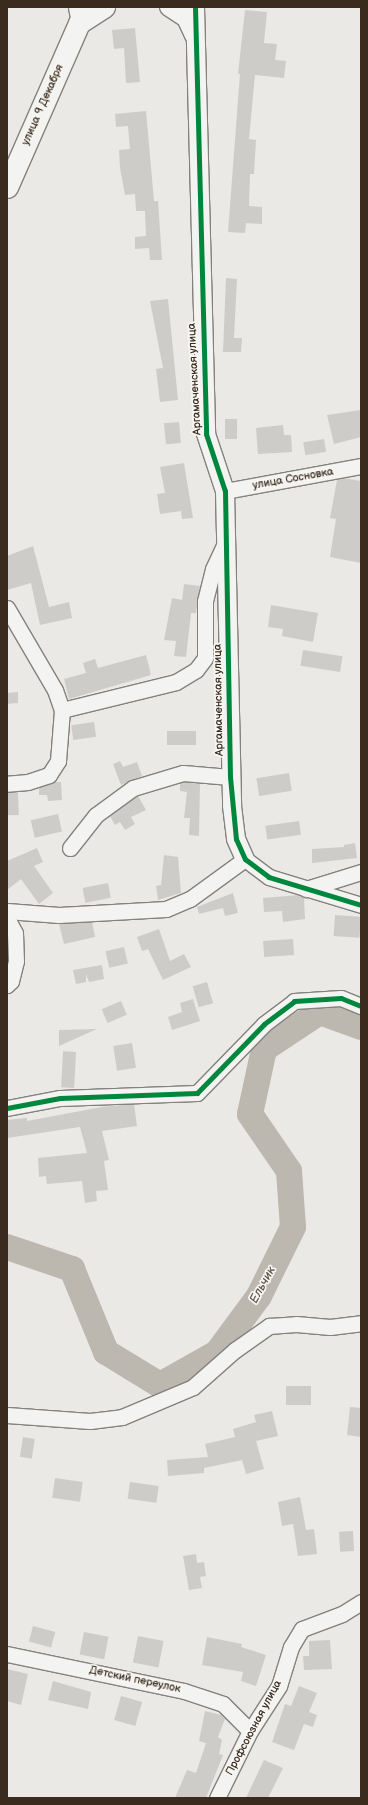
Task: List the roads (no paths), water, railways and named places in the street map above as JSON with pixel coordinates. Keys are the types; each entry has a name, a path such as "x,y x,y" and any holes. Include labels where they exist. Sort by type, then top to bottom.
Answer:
{"main road":[{"path":"78,15 104,7"},
{"name":"улица 9 Декабря","path":"7,187 78,15"}],"street":[{"path":"169,7 186,18 195,37"},
{"name":"Аргамаченская улица","path":"195,7 206,434 225,491 230,777 236,839 245,859"},
{"name":"улица Сосновка","path":"225,491 361,466"},
{"path":"62,710 176,682 196,670 204,658 205,601 213,569 226,541"},
{"path":"7,608 55,690 62,710 58,762 49,775 28,782 7,784"},
{"path":"70,848 96,815 133,788 183,773 230,777"},
{"path":"7,911 59,915 166,909 190,899 245,859 269,878 361,905"},
{"path":"306,889 361,872"},
{"path":"7,918 15,932 16,961 11,981 7,985"},
{"path":"7,1108 60,1098 197,1093 264,1024 294,1001 341,998 361,1006"},
{"path":"7,1415 90,1421 122,1417 193,1387 235,1350 269,1326 296,1324 330,1327 361,1324"},
{"name":"Профсоюзная улица","path":"216,1798 250,1732 279,1686 291,1648 302,1628 342,1614 361,1602"},
{"name":"Детский переулок","path":"7,1654 184,1690 223,1704 250,1732"}],"waterway":[{"name":"Ельчик","path":"7,1247 72,1269 106,1352 160,1385 217,1353 259,1296 293,1227 289,1171 250,1114 264,1049 320,1012 361,1027"}]}
